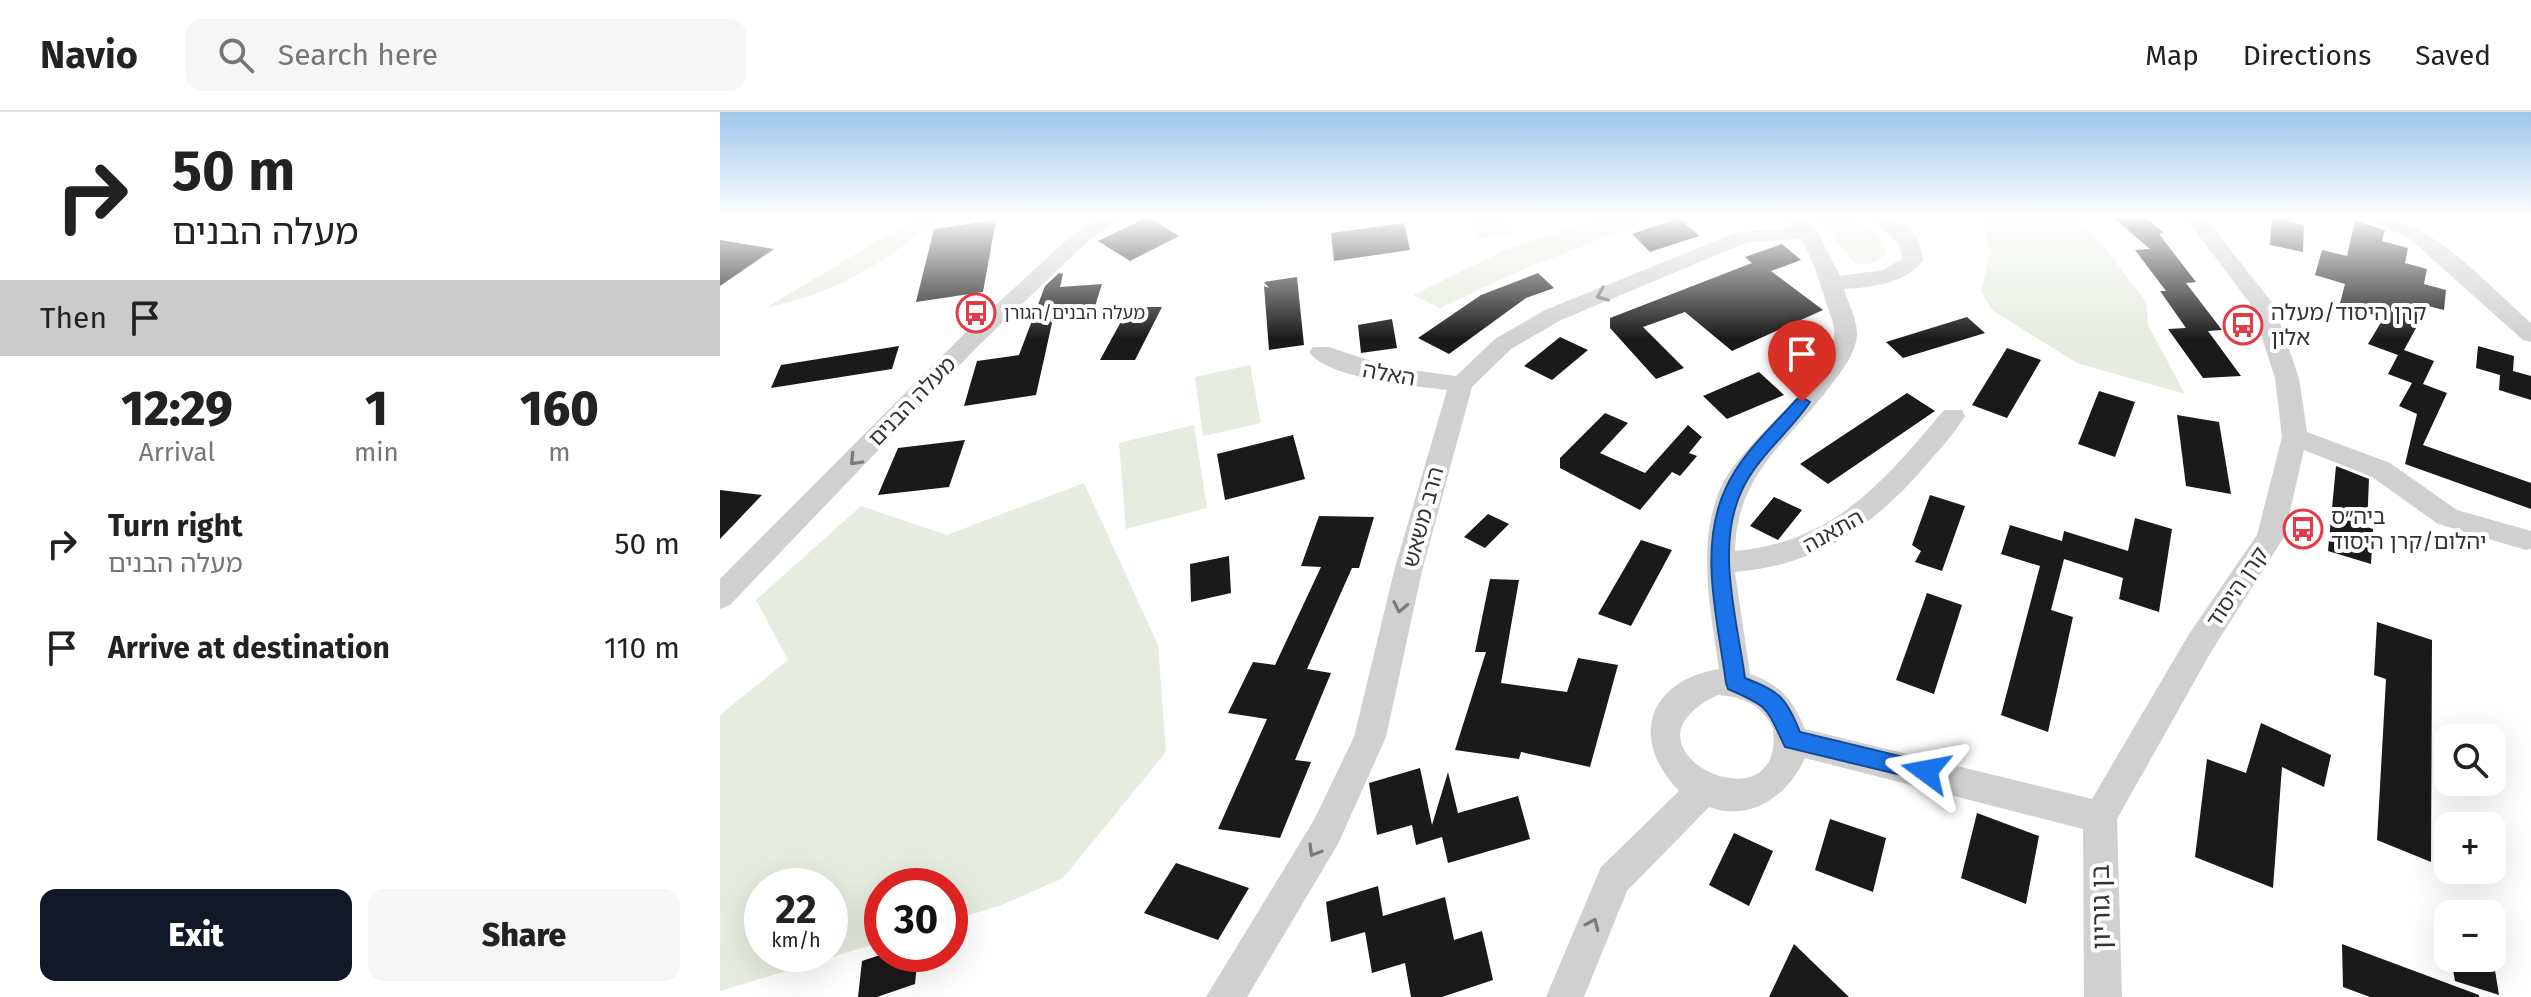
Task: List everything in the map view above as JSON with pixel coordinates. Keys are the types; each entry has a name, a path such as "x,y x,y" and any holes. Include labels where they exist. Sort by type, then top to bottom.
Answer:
{"street":[{"name":"מעלה הבנים","path":"720,597 970,341 1059,257"},
{"path":"1461,384 1503,344 1553,315 1693,257"},
{"path":"1736,683 1720,563 1723,527 1733,490 1752,460 1841,357 1846,335 1822,257"},
{"path":"1832,283 1871,282 1906,270 1911,257"},
{"name":"קרן היסוד","path":"2100,817 2200,643 2270,537 2295,437 2287,378 2263,305 2226,257"},
{"path":"2442,257 2531,335"},
{"name":"האלה","path":"1321,352 1344,365 1377,374 1461,384"},
{"name":"הרב משאש","path":"1225,997 1326,832 1370,737 1408,571 1461,384"},
{"name":"התאנה","path":"1720,563 1776,558 1846,528 1870,512 1953,416"},
{"path":"2295,437 2381,470 2448,517 2526,540"},
{"path":"1736,683 1768,697 1785,716 1793,740 1785,766 1765,787 1746,794 1724,795 1703,790 1685,779 1672,764 1664,746 1664,728 1670,711 1681,697 1697,687 1736,683"},
{"path":"1793,740 2100,817"},
{"path":"1565,997 1614,879 1703,790"},
{"name":"בן גוריון","path":"2100,817 2103,997"}],"shaded area":[{"path":"850,257 886,257 839,284 767,307"},
{"path":"1490,257 1554,257 1440,308 1413,295"},
{"path":"1850,257 1882,257 1872,263 1854,263"},
{"path":"1989,257 2112,257 2146,302 2148,325 2185,394 2077,363 1992,310 1981,291"},
{"path":"1250,365 1261,423 1203,436 1195,377"},
{"path":"1194,425 1207,508 1126,529 1119,443"},
{"path":"1084,483 1158,645 1166,752 1063,878 999,906 968,915 968,868 864,868 864,947 848,952 848,868 744,868 744,972 783,972 720,991 720,715 788,660 756,600 861,506 947,535"}],"building":[{"path":"720,257 762,257 720,286"},
{"path":"927,257 989,257 983,292 916,302"},
{"path":"1334,257 1360,257 1334,261"},
{"path":"1745,257 1798,257 1801,260 1771,271 1823,310 1732,351 1685,312 1643,327 1684,368 1656,379 1610,328 1610,318 1752,263"},
{"path":"2141,257 2177,257 2196,282 2186,283 2222,330 2208,331 2241,376 2203,378 2168,329 2186,328 2160,291 2166,291"},
{"path":"2320,257 2406,257 2405,263 2427,269 2424,284 2446,290 2444,310 2428,306 2404,350 2434,361 2423,384 2447,393 2423,445 2531,483 2531,509 2405,464 2417,414 2399,406 2412,383 2388,374 2398,355 2368,344 2383,319 2339,307 2345,284 2315,275"},
{"path":"1059,273 1063,274 1060,287 1102,284 1091,319 1052,323 1036,395 964,406 977,361 1019,355 1045,286"},
{"path":"1538,273 1554,288 1526,298 1449,354 1418,338 1481,295"},
{"path":"1297,277 1304,345 1269,350 1264,286 1269,288 1264,282"},
{"path":"1129,307 1162,307 1135,360 1100,360"},
{"path":"1967,317 1985,333 1903,358 1886,342"},
{"path":"1392,319 1397,348 1361,353 1358,325"},
{"path":"1560,337 1588,350 1552,380 1524,366"},
{"path":"899,346 892,369 771,388 781,365"},
{"path":"2478,346 2514,356 2513,371 2531,376 2531,400 2499,390 2500,375 2476,368"},
{"path":"2007,348 2041,360 2007,418 1972,405"},
{"path":"1759,372 1784,395 1727,419 1703,396"},
{"path":"2099,391 2135,402 2115,457 2078,444"},
{"path":"1907,393 1935,411 1828,484 1800,464"},
{"path":"1605,413 1628,423 1600,453 1645,473 1688,425 1702,437 1689,453 1697,456 1680,476 1672,472 1640,510 1560,468 1560,458"},
{"path":"2177,415 2219,422 2231,494 2186,486"},
{"path":"1293,435 1305,479 1225,500 1217,454"},
{"path":"965,440 949,487 878,495 898,448"},
{"path":"2336,466 2369,479 2367,527 2373,529 2371,564 2328,551"},
{"path":"720,490 762,495 720,539"},
{"path":"1930,495 1965,506 1942,571 1915,562 1921,551 1912,545"},
{"path":"1774,497 1802,510 1778,540 1750,526"},
{"path":"1488,514 1509,524 1485,548 1464,537"},
{"path":"1319,516 1374,517 1359,568 1352,568 1307,669 1331,673 1295,760 1311,762 1280,838 1218,829 1267,719 1228,713 1253,662 1275,665 1321,567 1301,566"},
{"path":"2135,518 2172,529 2159,612 2119,599 2123,578 2064,559 2051,610 2073,617 2048,732 2001,715 2040,566 2001,554 2010,525 2062,541 2064,531 2128,551"},
{"path":"1641,540 1672,550 1631,626 1598,614"},
{"path":"1229,556 1231,593 1191,602 1190,564"},
{"path":"1490,579 1519,580 1501,683 1567,692 1578,658 1618,665 1590,767 1521,752 1519,759 1455,750 1486,652 1475,652"},
{"path":"1927,593 1962,605 1934,694 1896,680"},
{"path":"2377,622 2432,640 2431,862 2377,840 2386,679 2374,675"},
{"path":"2261,723 2331,755 2324,787 2282,767 2273,888 2195,857 2207,759 2246,773"},
{"path":"1420,768 1432,825 1448,772 1458,813 1518,796 1530,839 1448,863 1442,837 1416,845 1412,825 1377,835 1369,783"},
{"path":"1977,813 2039,836 2026,904 1961,878"},
{"path":"1830,819 1886,838 1873,892 1815,870"},
{"path":"1734,833 1773,851 1749,906 1709,885"},
{"path":"1176,863 1249,888 1218,940 1144,913"},
{"path":"1378,886 1383,916 1445,897 1454,940 1482,931 1493,980 1442,997 1411,997 1405,963 1372,973 1365,932 1331,942 1326,902"},
{"path":"1794,944 1849,997 1769,997"},
{"path":"2342,944 2479,997 2370,997 2343,987"},
{"path":"862,961 864,972 916,972 915,984 877,997 858,997"},
{"path":"2453,972 2495,972 2499,995 2455,981"}],"place":[{"name":"מעלה הבנים/הגורן","path":"976,313"},
{"name":"קרן היסוד/מעלה אלון","path":"2243,325"},
{"name":"ביה״ס יהלום/קרן היסוד","path":"2303,529"}],"route":[{"path":"1802,402 1752,460 1733,490 1723,527 1720,563 1736,683 1753,688 1781,709 1793,740 1926,771"}]}
